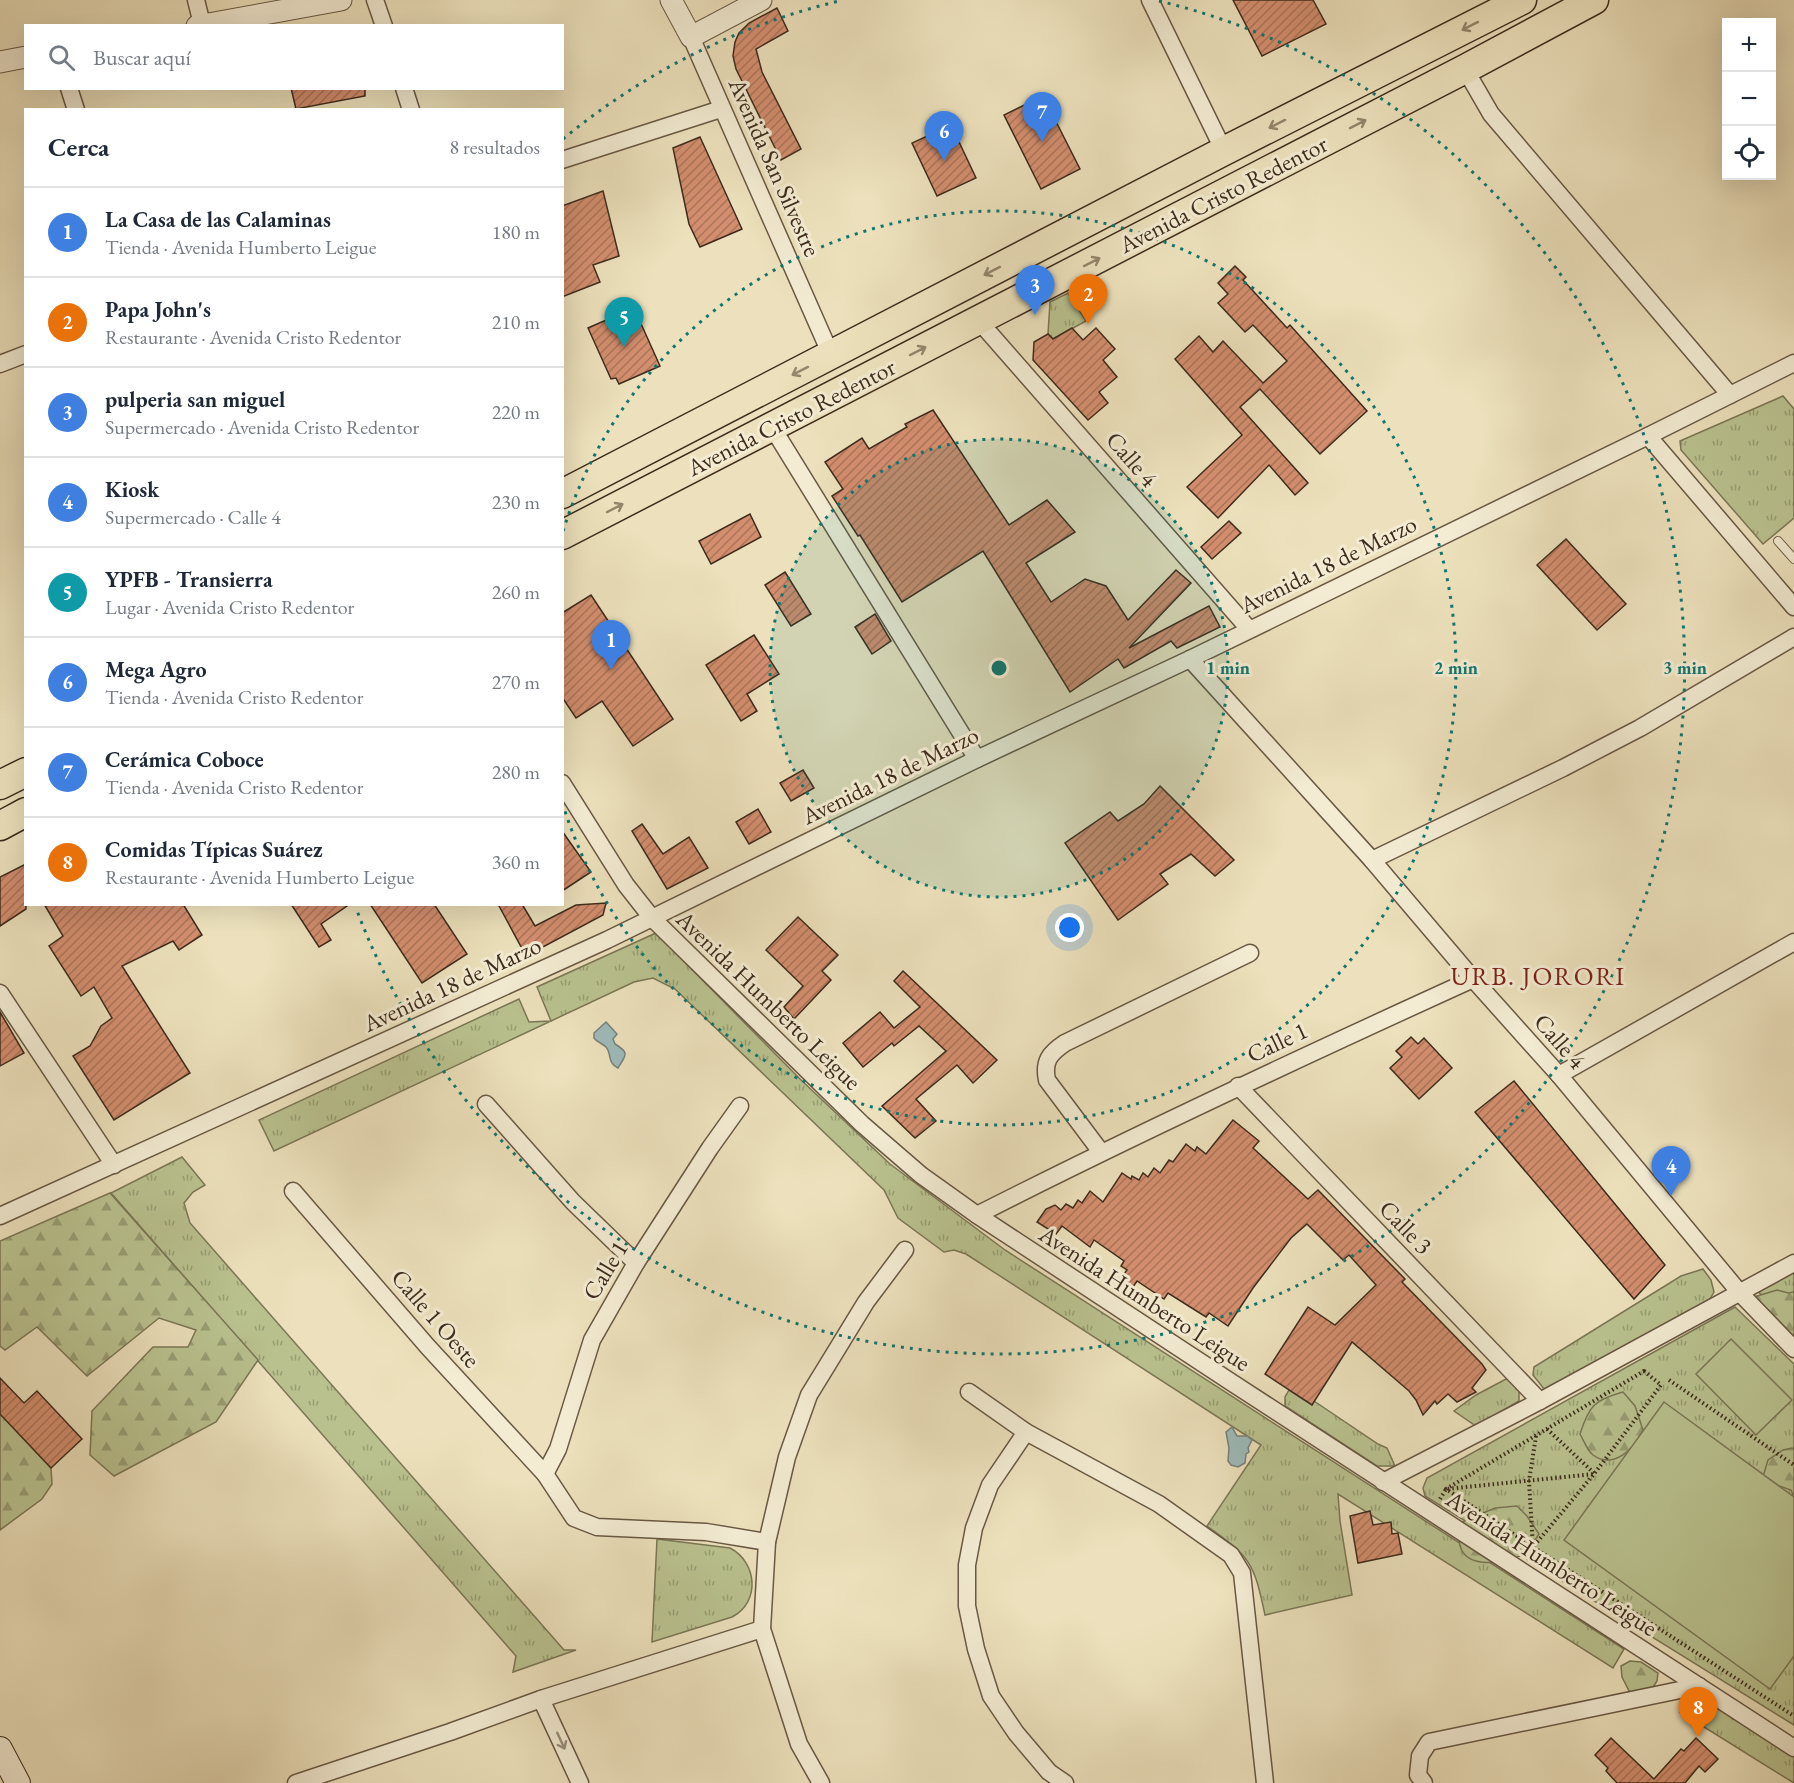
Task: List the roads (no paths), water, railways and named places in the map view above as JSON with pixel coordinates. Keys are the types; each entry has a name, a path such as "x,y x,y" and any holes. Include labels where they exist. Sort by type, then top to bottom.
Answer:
{"highway":[{"name":"Avenida Cristo Redentor","path":"564,493 1224,151 1522,0"},
{"name":"Avenida Cristo Redentor","path":"564,534 1465,69 1594,0"},
{"path":"0,785 24,773"},
{"path":"0,826 24,813"}],"main road":[{"path":"0,1749 18,1783"}],"street":[{"path":"196,0 200,24"},
{"path":"206,24 341,0"},
{"path":"375,0 383,24"},
{"path":"691,37 761,0"},
{"path":"1150,0 1224,151"},
{"name":"Avenida San Silvestre","path":"676,2 831,355"},
{"path":"0,62 24,57"},
{"path":"1465,69 1491,114 1730,394"},
{"path":"70,90 75,108"},
{"path":"405,90 410,108"},
{"path":"564,159 722,109"},
{"name":"Calle 4","path":"978,320 1249,629"},
{"path":"0,364 24,355"},
{"name":"Avenida 18 de Marzo","path":"0,1216 652,918 977,759 1190,659 1794,363"},
{"path":"772,427 977,759"},
{"path":"1648,436 1794,607"},
{"path":"1372,860 1563,768 1630,733 1794,637"},
{"name":"Calle 4","path":"1190,659 1372,860 1559,1076 1740,1293 1794,1349"},
{"name":"Avenida Humberto Leigue","path":"564,786 626,885 652,918 862,1124 921,1175 977,1215 1383,1482 1794,1748"},
{"path":"1559,1076 1794,942"},
{"path":"1101,1152 1047,1080 1045,1069 1052,1052 1065,1043 1250,953"},
{"name":"Calle 1","path":"977,1215 1238,1086 1473,979"},
{"path":"0,993 114,1165"},
{"name":"Calle 3","path":"1238,1086 1540,1401"},
{"path":"486,1104 573,1202 636,1263"},
{"name":"Calle 1","path":"544,1474 558,1449 592,1340 636,1263 710,1148 740,1106"},
{"name":"Calle 1 Oeste","path":"293,1191 428,1347 544,1474 574,1518 597,1527 705,1532 767,1542"},
{"path":"821,1783 799,1744 762,1629 767,1542 787,1457 809,1395 866,1302 905,1250"},
{"path":"1383,1482 1540,1401 1794,1263"},
{"path":"969,1392 1026,1432 1159,1504 1231,1555 1242,1573 1265,1783"},
{"path":"1026,1432 990,1485 974,1528 968,1565 968,1606 976,1649 991,1696 1016,1733 1048,1772 1065,1783"},
{"path":"296,1783 542,1699 762,1629"},
{"path":"1425,1783 1418,1775 1420,1756 1429,1742 1699,1686"},
{"path":"542,1699 580,1783"}],"lane":[{"path":"1778,541 1794,559"}],"water":[{"path":"606,1022 617,1034 613,1039 615,1044 625,1052 625,1057 618,1068 612,1064 606,1047 594,1038 594,1033"},
{"path":"1232,1427 1237,1436 1247,1436 1252,1440 1245,1463 1238,1467 1231,1465 1228,1461 1229,1448 1226,1432"}],"place":[{"name":"Cerámica Coboce","path":"1042,142"},
{"name":"Mega Agro","path":"944,161"},
{"name":"pulperia san miguel","path":"1035,315"},
{"name":"Papa John's","path":"1088,324"},
{"name":"YPFB - Transierra","path":"624,347"},
{"name":"La Casa de las Calaminas","path":"611,670"},
{"name":"Kiosk","path":"1671,1196"},
{"name":"Comidas Típicas Suárez","path":"1698,1737"}],"district":[{"name":"URB. JORORI","path":"1538,976"}]}
